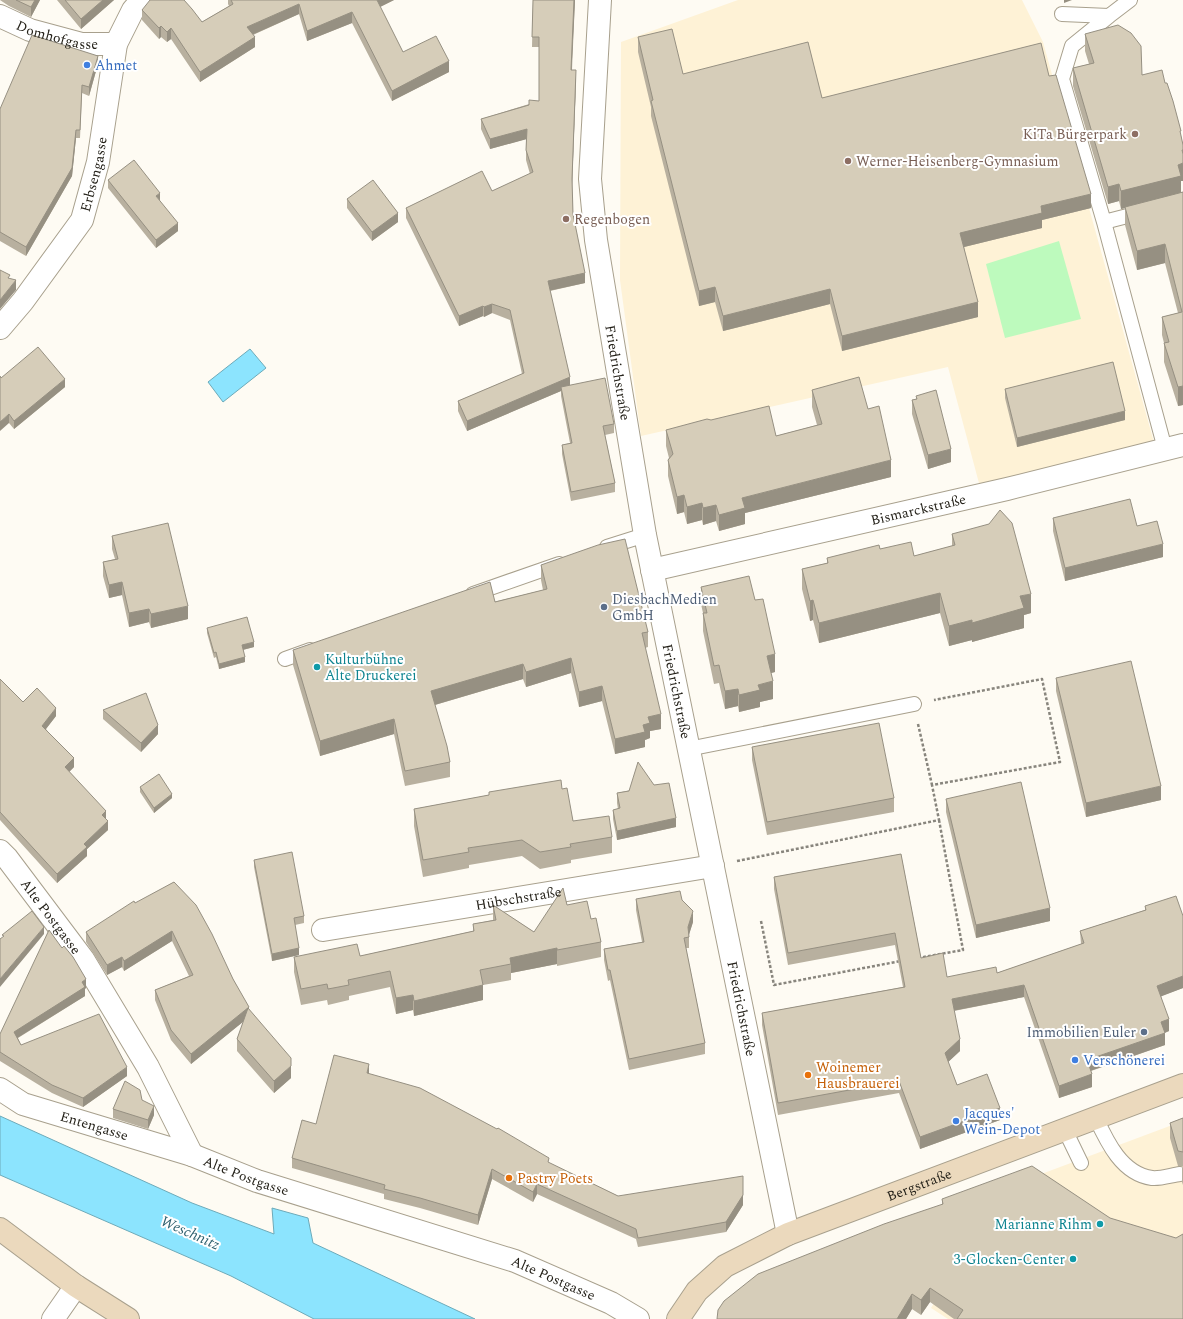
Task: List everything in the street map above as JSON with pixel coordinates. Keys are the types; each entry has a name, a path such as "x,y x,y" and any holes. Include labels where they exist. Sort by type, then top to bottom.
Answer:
{"main road":[{"name":"Bergstraße","path":"678,1319 697,1291 725,1266 788,1234 1183,1086"},
{"path":"0,1229 76,1286 128,1319"}],"street":[{"name":"Erbsengasse","path":"0,328 24,301 82,220 98,162 116,44 132,10 142,0"},
{"name":"Friedrichstraße","path":"600,0 590,179 596,240 645,534 788,1234"},
{"name":"Domhofgasse","path":"0,16 30,30 82,44 116,44"},
{"name":"Bismarckstraße","path":"652,570 1007,489 1174,447"},
{"name":"Alte Postgasse","path":"0,851 7,858 83,959 148,1067 192,1155 257,1181 515,1261 611,1302 638,1319"},
{"name":"Hübschstraße","path":"323,930 713,866"},
{"name":"Entengasse","path":"0,1089 23,1104 192,1155"},
{"path":"52,1319 76,1286"}],"lane":[{"path":"1130,0 1072,46 1062,80 1104,222 1174,447"},
{"path":"1062,14 1109,16"},
{"path":"1104,222 1155,209"},
{"path":"592,553 645,534"},
{"path":"457,599 570,560"},
{"path":"285,658 322,646"},
{"path":"688,749 914,704"},
{"path":"1096,1118 1106,1140 1119,1158 1136,1173 1153,1178 1180,1174"},
{"path":"1066,1130 1081,1163"}],"path":[{"path":"916,958 963,950 939,820 914,704 1042,679 1060,762 932,785"},
{"path":"713,866 939,820"},
{"path":"761,921 774,984 908,960"}],"shaded area":[{"name":"Werner-Heisenberg-Gymnasium","path":"738,0 1022,0 1043,42 1155,446 980,487 948,367 641,436 620,280 621,42"},
{"path":"1183,1121 1183,1319 948,1319 931,1308 957,1265 937,1213"}],"green space":[{"path":"1059,241 1081,319 1005,338 986,264"}],"water":[{"path":"250,349 266,368 223,402 208,382"},
{"name":"Weschnitz","path":"0,1116 192,1203 274,1234 272,1208 308,1218 313,1243 475,1319 314,1319 231,1276 0,1175"}],"building":[{"path":"16,0 35,0 31,7"},
{"path":"65,0 103,0 81,19"},
{"path":"150,0 184,0 202,22 233,4 231,0 377,0 403,52 436,36 449,61 392,91 352,12 307,31 299,4 247,27 255,37 200,72 171,28 167,32 161,26 159,28 142,10"},
{"path":"533,0 574,0 571,70 576,70 572,179 573,214 585,273 548,281 570,377 467,421 458,401 524,373 510,310 492,304 459,316 406,208 482,171 492,191 533,172 526,150 527,129 490,139 481,119 529,105 529,100 539,101 539,37 532,37"},
{"name":"KiTa Bürgerpark","path":"1118,25 1131,33 1141,46 1142,75 1162,70 1165,83 1167,83 1173,101 1183,145 1183,163 1178,165 1181,176 1121,191 1119,184 1108,187 1073,68 1094,63 1085,34"},
{"path":"672,29 683,74 808,42 822,98 1041,43 1049,76 1056,75 1091,194 1041,206 1042,213 960,233 978,302 842,336 830,289 723,316 715,287 699,291 651,101 653,100 638,37"},
{"path":"32,35 98,56 89,87 82,85 80,130 76,130 72,168 26,247 0,232 0,109"},
{"path":"134,160 160,193 156,196 178,223 156,240 108,180"},
{"path":"373,180 398,213 372,232 347,199"},
{"path":"1183,192 1183,386 1178,387 1164,343 1169,342 1162,317 1182,312 1165,244 1137,251 1125,207"},
{"path":"0,270 10,275 8,278 16,280 0,300"},
{"path":"38,347 65,379 14,421 9,414 0,422 0,376 1,378"},
{"path":"1113,362 1125,411 1017,438 1005,389"},
{"path":"859,377 868,409 879,406 891,460 742,498 745,508 719,515 716,505 703,508 702,503 687,507 684,495 677,497 668,460 673,454 666,430 707,419 711,420 769,406 776,436 822,424 812,390"},
{"path":"605,378 614,424 603,426 615,483 571,492 562,445 572,443 561,387"},
{"path":"936,390 951,449 928,455 912,400 917,399 916,396"},
{"path":"1130,499 1137,526 1157,521 1163,544 1065,568 1053,518"},
{"path":"1000,510 1012,523 1031,594 1020,596 1024,608 972,623 972,620 949,626 940,593 819,623 813,600 810,601 802,569 828,563 827,558 879,545 880,549 911,542 914,556 955,545 952,534 989,524"},
{"path":"168,523 188,606 151,614 149,609 129,613 122,582 109,585 103,562 118,559 112,536"},
{"path":"625,539 648,632 642,633 661,714 648,717 650,723 643,725 645,732 615,739 602,686 579,692 571,658 526,672 523,664 431,691 447,746 450,762 405,771 394,719 320,741 293,650 490,582 495,602 547,589 541,565 598,545"},
{"path":"749,576 755,600 763,599 775,654 767,656 773,681 758,685 760,690 739,695 738,689 725,691 719,665 714,666 703,613 707,613 701,587"},
{"path":"247,617 254,642 242,645 245,657 219,664 216,652 214,653 207,628"},
{"path":"1131,661 1161,786 1086,803 1056,678"},
{"path":"0,679 23,702 37,688 56,708 42,726 74,758 65,767 106,811 102,815 108,821 84,844 87,847 57,874 0,812"},
{"path":"146,693 158,725 141,743 103,710"},
{"path":"879,723 894,798 767,822 752,747"},
{"path":"638,762 654,785 669,783 676,818 617,831 613,810 620,808 617,793 629,791"},
{"path":"159,774 172,794 154,808 140,787"},
{"path":"561,780 562,789 567,788 573,821 609,816 612,837 570,844 571,847 540,852 522,840 468,848 469,852 423,860 414,809 489,795 489,792"},
{"path":"1021,782 1050,908 976,925 946,799"},
{"path":"292,852 304,916 294,918 299,948 272,954 254,860"},
{"path":"901,854 921,958 943,953 947,977 996,967 997,973 1084,943 1080,931 1146,910 1145,906 1176,896 1183,916 1183,976 1157,986 1169,1019 1161,1022 1165,1033 1087,1060 1092,1074 1059,1086 1024,985 952,999 960,1039 945,1053 957,1085 987,1074 1000,1108 920,1137 899,1081 778,1103 762,1013 905,987 895,933 788,953 774,877"},
{"path":"174,882 196,905 212,934 233,979 249,1007 191,1054 171,1030 155,990 193,975 172,931 124,961 122,957 107,965 86,932 134,901 135,903"},
{"path":"563,888 567,905 587,901 591,919 596,918 601,942 557,950 557,948 510,958 511,964 480,970 483,985 414,1001 413,995 396,998 390,971 348,980 349,985 328,989 327,984 301,989 294,957 357,944 360,956 474,931 473,924 496,920 493,905 534,932"},
{"path":"680,891 682,900 693,911 688,927 689,937 684,938 705,1043 629,1059 604,949 644,942 636,899"},
{"path":"32,911 44,927 0,979 0,939 4,936 2,935"},
{"path":"49,930 62,948 64,946 73,957 86,979 82,982 85,987 14,1032 21,1045 99,1014 127,1067 83,1098 52,1085 0,1052 0,1034"},
{"path":"248,1008 291,1058 291,1066 274,1081 237,1039"},
{"path":"334,1055 369,1064 367,1073 420,1088 497,1129 498,1128 549,1158 548,1162 618,1196 743,1176 743,1195 726,1222 638,1238 636,1229 537,1184 533,1192 492,1169 478,1215 384,1189 385,1185 292,1158 302,1120 316,1124"},
{"path":"125,1081 140,1090 142,1100 154,1106 148,1120 113,1109"},
{"path":"1183,1118 1183,1152 1178,1151 1170,1123"},
{"path":"1032,1166 1110,1218 1176,1238 1183,1234 1183,1319 957,1319 963,1310 930,1288 921,1300 912,1294 897,1319 717,1319 718,1310 724,1301 758,1274 884,1224 943,1204 942,1199"}],"place":[{"name":"Ahmet","path":"87,65"},
{"name":"KiTa Bürgerpark","path":"1135,134"},
{"name":"Werner-Heisenberg-Gymnasium","path":"848,161"},
{"name":"Regenbogen","path":"566,219"},
{"name":"DiesbachMedien GmbH","path":"604,607"},
{"name":"Kulturbühne Alte Druckerei","path":"317,667"},
{"name":"Immobilien Euler","path":"1144,1032"},
{"name":"Verschönerei","path":"1075,1060"},
{"name":"Woinemer Hausbrauerei","path":"808,1075"},
{"name":"Jacques' Wein-Depot","path":"956,1121"},
{"name":"Pastry Poets","path":"509,1178"},
{"name":"Marianne Rihm","path":"1100,1224"},
{"name":"3-Glocken-Center","path":"1073,1259"}]}
